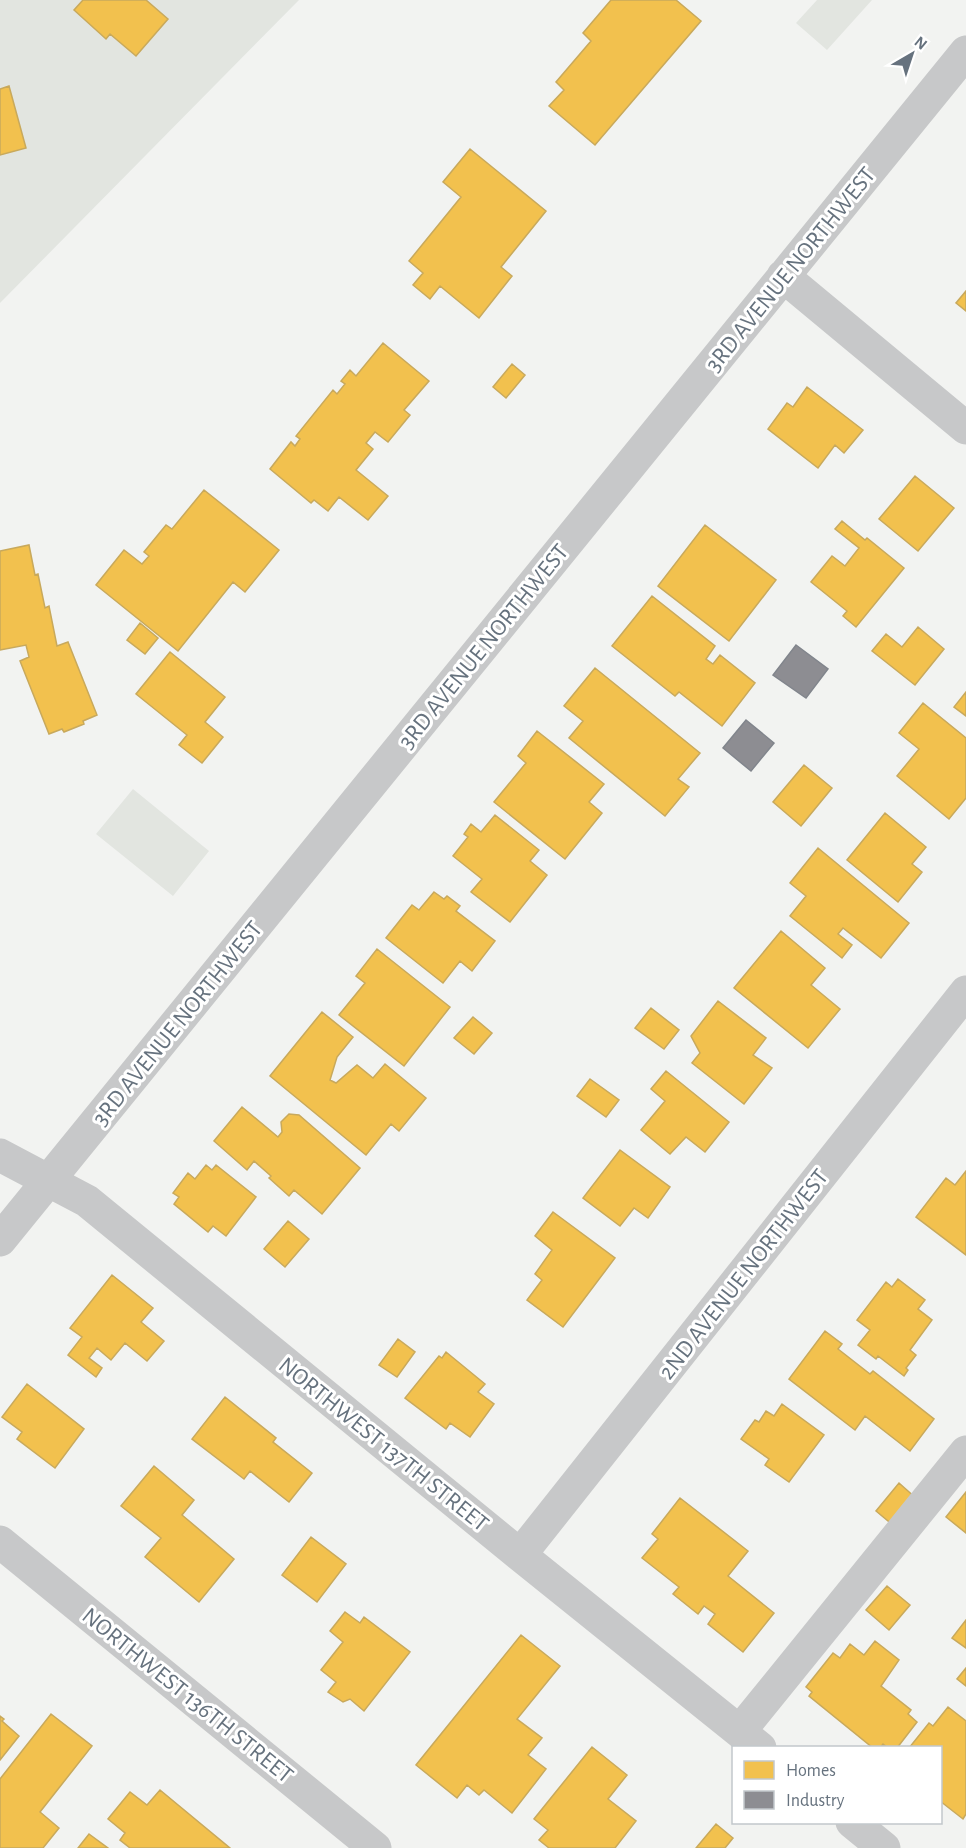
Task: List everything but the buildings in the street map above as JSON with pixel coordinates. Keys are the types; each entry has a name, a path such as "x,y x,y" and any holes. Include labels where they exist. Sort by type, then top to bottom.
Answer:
{"street":[{"name":"3RD AVENUE NORTHWEST","path":"0,1240 966,52"},
{"path":"783,276 966,428"},
{"name":"2ND AVENUE NORTHWEST","path":"520,1555 966,992"},
{"name":"NORTHWEST 137TH STREET","path":"0,1155 87,1201 520,1555 750,1739"},
{"path":"750,1739 966,1452"},
{"name":"NORTHWEST 136TH STREET","path":"0,1542 375,1848"},
{"path":"854,1824 884,1848"}],"shaded area":[{"path":"0,0 299,0 0,303"},
{"path":"817,0 872,0 827,50 796,23"},
{"path":"133,789 209,851 173,896 96,834"}]}
